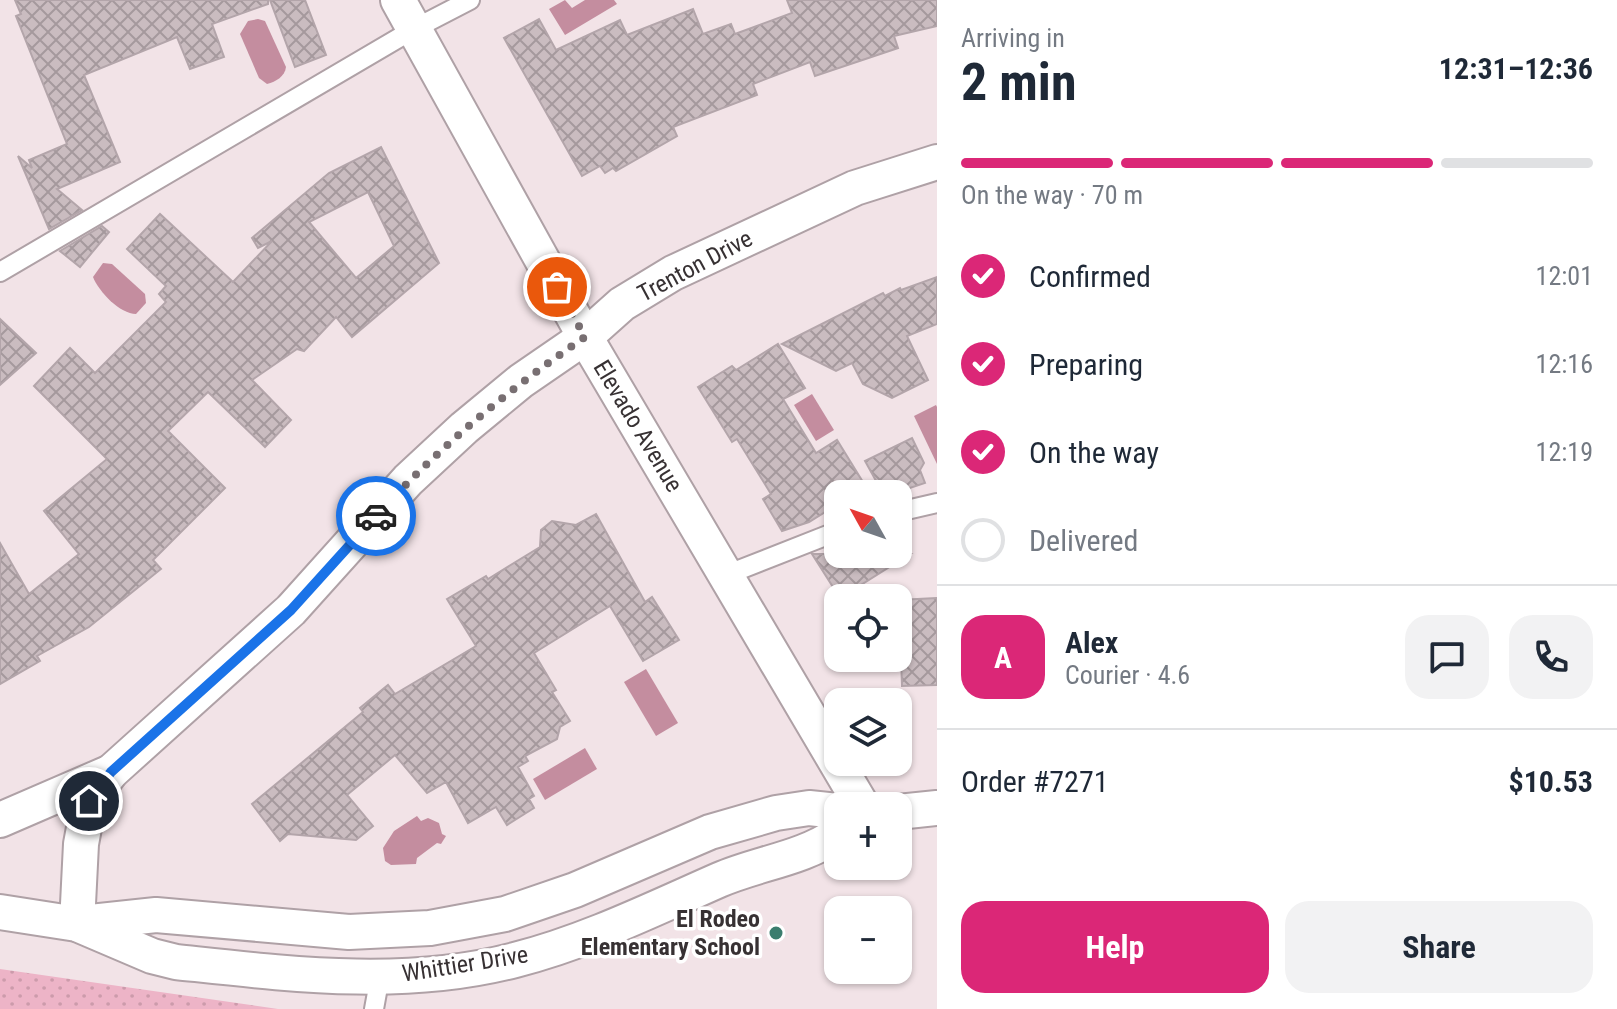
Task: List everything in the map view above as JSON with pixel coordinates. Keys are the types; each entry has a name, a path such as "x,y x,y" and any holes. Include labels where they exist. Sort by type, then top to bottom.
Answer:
{"street":[{"name":"Elevado Avenue","path":"406,15 585,337 854,792"},
{"name":"Trenton Drive","path":"77,924 81,844 89,801 111,772 291,610 408,480 464,428 521,381 585,337 622,304 673,273 855,188 937,162"},
{"path":"0,820 111,772"},
{"name":"Whittier Drive","path":"77,924 156,915 349,932 430,928 505,914 575,890 710,832 776,813 809,808 824,810"},
{"path":"912,811 937,808"},
{"name":"Whittier Drive","path":"0,912 77,924 152,956 176,962 346,978 377,993 438,973 515,961 590,936 727,877 824,844"}],"lane":[{"path":"0,272 406,15 470,0"},
{"path":"912,509 937,503"},
{"path":"726,575 824,536"}],"shaded area":[{"path":"565,0 572,8 585,0 614,0 617,4 565,35 549,9"},
{"path":"248,21 265,21 286,67 280,78 267,84 259,78 240,34"},
{"path":"103,263 112,264 145,294 146,303 136,314 117,306 96,283 93,277"},
{"path":"812,394 834,430 816,441 794,405"},
{"path":"937,407 937,464 914,416"},
{"path":"646,669 678,723 656,736 624,682"},
{"path":"585,748 597,769 545,800 533,779"},
{"path":"417,816 421,821 428,818 439,823 442,834 446,836 441,844 437,843 417,858 416,864 391,865 385,861 383,848 394,831"},
{"path":"0,969 7,970 278,1009 0,1009"}],"building":[{"path":"15,0 268,0 268,4 212,24 224,57 190,69 177,37 84,75 120,162 57,189 82,210 49,229 18,156 32,168 29,160 67,144 16,16 21,14"},
{"path":"270,0 305,0 326,55 295,67"},
{"path":"787,0 937,0 937,26 894,36 898,48 815,76 810,62 753,84 757,95 673,127 677,136 616,171 613,168 605,173 600,166 582,176 504,38 539,19 556,50 620,20 627,35 693,9 703,34 731,24 735,34 792,13"},
{"path":"381,147 439,263 352,337 336,317 304,351 297,349 252,380 291,420 265,447 208,392 168,431 225,488 153,560 161,569 89,627 37,656 40,661 0,684 0,543 29,594 79,554 44,511 107,459 34,386 70,348 95,373 166,302 159,294 166,286 127,249 160,214 233,282 272,241 258,248 252,238 329,173","holes":["368,192 394,246 356,278 309,222"]},
{"path":"102,226 109,232 80,267 60,251"},
{"path":"937,277 937,324 907,336 928,380 892,398 863,384 852,363 836,371 782,344 883,293 885,296"},
{"path":"0,319 36,353 0,385"},
{"path":"778,344 805,388 783,399 816,453 837,440 862,480 824,480 824,513 809,522 782,531 763,499 771,494 737,439 732,442 698,387 732,366 736,370"},
{"path":"912,438 924,463 920,470 925,483 912,487 912,480 876,480 865,461"},
{"path":"596,514 645,602 652,597 679,640 643,661 610,606 534,653 570,721 560,727 557,739 525,756 528,761 518,767 534,796 529,799 534,808 507,825 496,807 468,823 446,782 427,793 395,755 347,795 373,826 356,840 288,834 280,841 252,804 363,712 360,708 388,685 395,694 476,646 447,599 486,576 488,579 540,547 541,530 552,521 576,525"},
{"path":"812,554 824,554 824,568 888,568 862,584 831,584"},
{"path":"937,598 937,685 902,686 902,672 912,672 912,599"}],"way so far":[{"path":"376,516 408,480 464,428 521,381 585,337 557,287"}],"place":[{"name":"El Rodeo Elementary School","path":"776,933"}],"route":[{"path":"89,801 111,772 291,610 376,516"}]}
